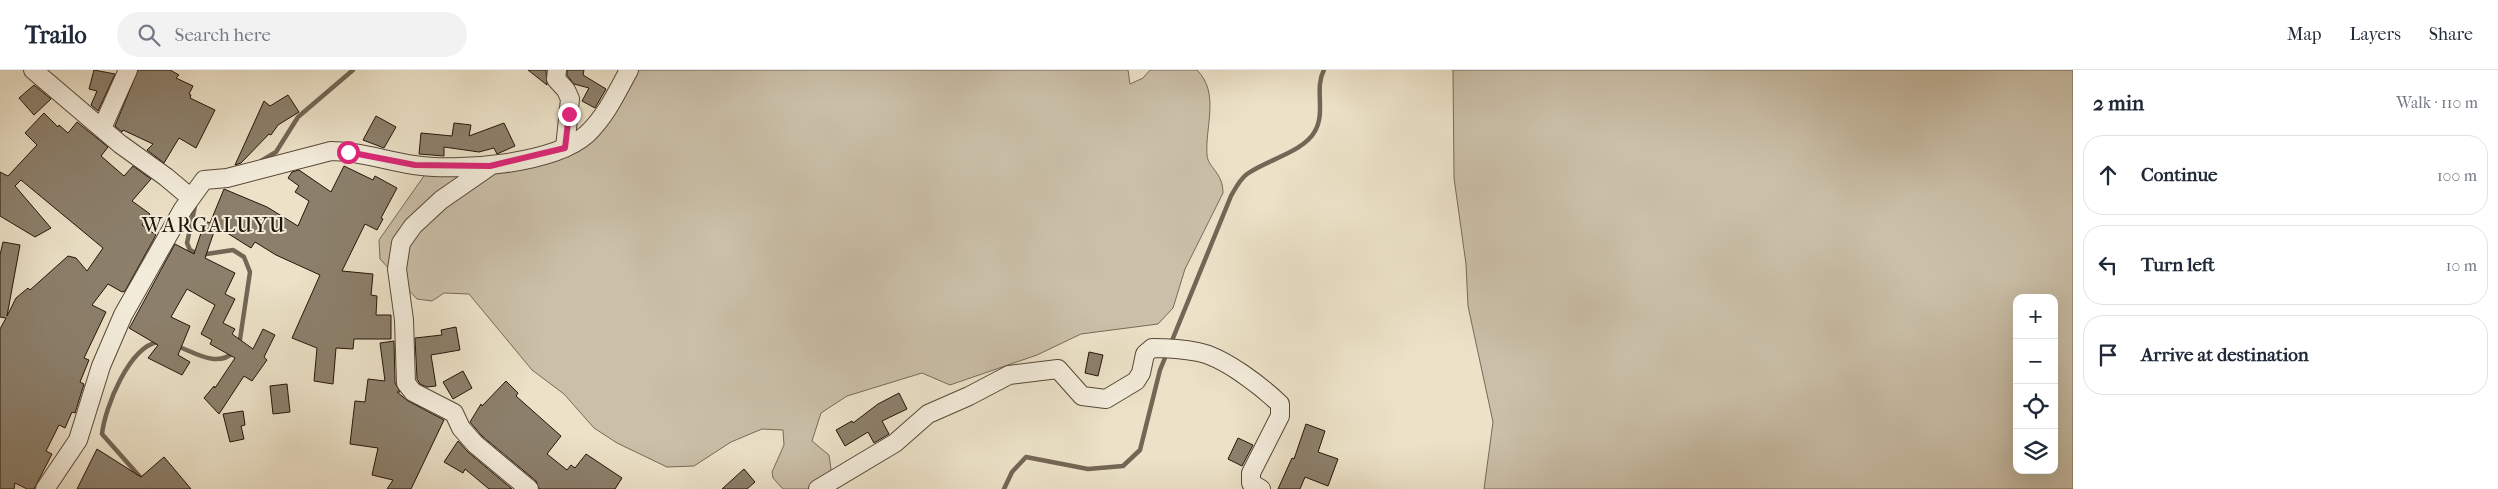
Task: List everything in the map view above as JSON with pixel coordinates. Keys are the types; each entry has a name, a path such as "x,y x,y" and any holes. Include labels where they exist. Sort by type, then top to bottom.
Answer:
{"street":[{"path":"34,70 102,128 191,198"},
{"path":"102,128 128,70"},
{"path":"557,70 556,79 566,90 570,99 565,148"},
{"path":"45,489 78,440 101,366 124,315 201,182 331,151 348,152 415,165 490,166 565,148 586,134 602,116 629,70"},
{"path":"490,166 441,200 413,226 401,243 397,269 404,320 406,383 413,392 454,413 461,428 475,444 529,489"},
{"path":"818,489 895,443 928,414 969,396 1009,375 1034,373 1054,368 1061,372 1082,396 1106,399 1136,381 1141,373 1146,354 1152,348 1199,352 1225,363 1280,404 1280,416 1251,473 1251,483 1261,489"}],"shaded area":[{"path":"638,70 1128,70 1130,84 1143,78 1150,70 1197,70 1204,79 1210,99 1207,144 1208,160 1221,180 1223,193 1185,269 1173,308 1158,324 1081,334 1037,355 950,385 922,373 847,396 821,413 812,441 829,455 831,469 823,489 783,489 773,478 772,472 784,445 783,430 762,429 731,442 694,466 667,467 617,443 594,428 564,394 532,370 469,294 444,293 432,301 417,299 380,259 379,240 426,173 545,163 603,130"},
{"path":"1453,70 2073,70 2073,489 1484,489 1493,422 1468,306 1466,264 1454,178"}],"building":[{"path":"94,70 115,74 98,111 91,105 97,91 89,89"},
{"path":"138,70 170,70 179,75 176,78 193,86 189,94 191,95 190,98 215,110 196,148 179,138 164,163 147,150 153,144 123,130 122,132 115,126"},
{"path":"528,70 546,70 547,85"},
{"path":"567,70 584,70 583,75 606,89 595,108 582,101 589,88 574,84 567,75"},
{"path":"34,85 51,99 34,115 19,98"},
{"path":"288,95 299,112 278,125 271,135 269,134 241,163 235,165 264,101 270,106"},
{"path":"44,113 58,127 59,125 68,133 77,122 108,147 101,156 124,176 133,166 151,179 132,201 150,214 142,225 156,235 125,291 122,292 108,284 92,305 106,312 84,358 89,360 80,382 84,384 75,413 72,412 65,428 59,425 46,451 52,454 34,489 27,489 15,483 14,489 0,489 0,329 6,318 0,317 0,255 3,242 20,245 7,316 16,298 28,288 30,290 68,256 76,258 87,271 103,248 21,180 15,186 51,228 35,237 0,216 0,172 8,176 37,145 25,133"},
{"path":"376,116 396,127 384,148 363,140"},
{"path":"454,123 471,125 469,136 504,123 515,146 497,154 494,148 479,152 444,147 444,156 419,154 421,133 452,136"},
{"path":"344,166 373,180 375,176 397,188 381,218 383,219 377,230 365,224 342,271 373,274 371,295 377,296 376,315 391,315 391,339 354,339 353,349 336,348 333,384 314,381 317,348 292,338 320,275 276,255 255,242 251,248 216,226 205,258 235,273 225,294 235,299 223,323 235,329 232,334 253,349 263,329 275,335 264,357 267,360 252,381 244,376 219,414 204,398 214,386 215,388 235,358 210,344 212,340 201,334 215,305 187,289 171,317 190,326 178,355 190,362 182,375 148,358 158,345 129,328 175,244 194,254 205,221 210,223 224,189 267,207 298,226 309,201 295,192 299,186 288,178 292,172 299,170 331,192"},
{"path":"456,327 460,350 431,355 436,386 427,387 420,384 417,379 415,338 442,335 441,330"},
{"path":"394,341 395,383 400,392 397,392 408,401 444,420 411,489 387,489 393,480 372,475 378,448 350,444 355,401 365,402 368,379 385,381 380,343"},
{"path":"1089,352 1103,355 1098,376 1085,373"},
{"path":"463,371 472,388 453,399 443,382"},
{"path":"506,381 518,393 516,396 561,436 547,454 567,470 571,465 575,468 586,454 622,478 615,489 539,489 536,481 482,436 470,422 481,404 482,406"},
{"path":"287,384 290,412 273,414 270,386"},
{"path":"899,393 907,409 882,421 889,434 874,443 868,432 845,446 836,430 852,421 853,423 878,404"},
{"path":"243,411 245,425 241,426 244,439 230,442 223,414"},
{"path":"1306,424 1325,431 1318,452 1338,459 1328,486 1305,477 1300,489 1278,489 1292,458 1294,459"},
{"path":"1238,438 1253,445 1242,466 1228,459"},
{"path":"458,441 468,452 512,489 489,489 465,469 463,473 444,462"},
{"path":"97,449 141,477 164,457 191,489 77,489"},
{"path":"744,469 755,482 747,489 722,489"}],"waterway":[{"path":"261,161 276,152 298,117 353,70"},
{"path":"1171,343 1231,196 1238,184 1244,176 1255,169 1302,145 1315,131 1320,116 1320,84 1324,70"},
{"path":"195,206 187,243 190,250 200,255 233,250 244,257 250,272 239,346"},
{"path":"141,478 102,434 113,394 128,366 147,346 158,342"},
{"path":"177,346 206,358 214,359 227,357 234,352"},
{"path":"1004,489 1012,472 1026,457 1088,469 1123,466 1140,450 1160,370 1167,353"}],"district":[{"name":"WARGALUYU","path":"214,225"}],"route":[{"path":"348,152 415,165 438,167 463,165 490,166 536,157 565,148 569,114"}]}
